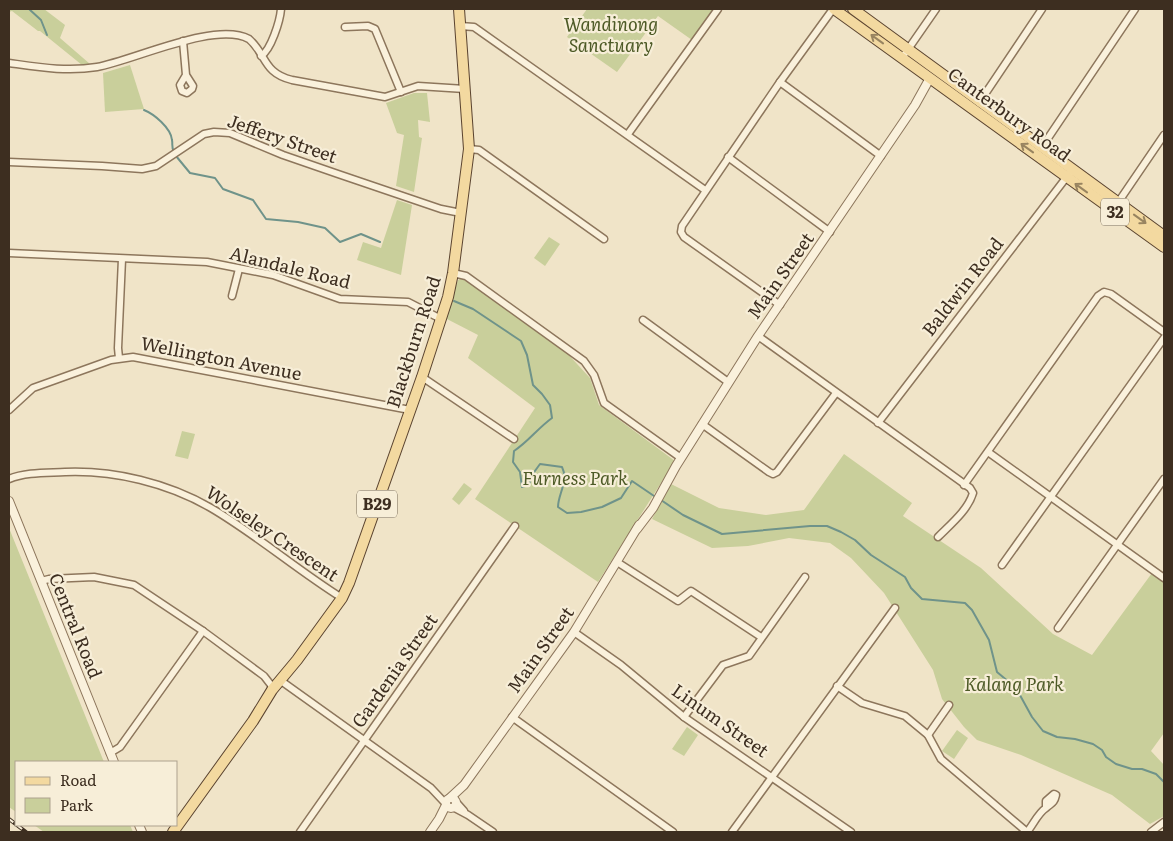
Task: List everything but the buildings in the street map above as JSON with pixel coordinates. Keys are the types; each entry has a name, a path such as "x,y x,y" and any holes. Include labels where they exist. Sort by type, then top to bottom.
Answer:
{"main road":[{"name":"Blackburn Road","path":"174,832 279,683 342,598 422,377 441,319 453,273 469,149 459,9"},
{"name":"Canterbury Road","path":"834,9 905,54"},
{"name":"Canterbury Road","path":"854,9 905,54 935,77 1115,206 1164,236"},
{"name":"Canterbury Road","path":"977,106 1042,147 1069,173"},
{"name":"Canterbury Road","path":"1115,206 1164,247"}],"street":[{"path":"261,56 268,50 281,9"},
{"path":"628,134 718,9"},
{"path":"780,306 684,237 681,232 682,226 780,82 834,9"},
{"path":"905,54 936,9"},
{"path":"977,106 1042,9"},
{"path":"1042,147 1135,9"},
{"path":"344,27 368,26 375,29 401,92"},
{"path":"460,26 474,28 628,134 705,190"},
{"path":"9,63 66,70 96,67 128,59 182,41 206,36 242,36 252,41 267,65 278,76 292,80 381,97 388,97 418,86 465,89"},
{"path":"182,41 186,75"},
{"name":"Main Street","path":"430,832 574,632 728,382 935,77"},
{"path":"780,82 881,156"},
{"name":"Jeffery Street","path":"9,162 142,169 156,166 204,134 214,132 230,134 283,155 440,209 461,213"},
{"path":"1115,206 1164,137"},
{"path":"469,149 479,150 604,239"},
{"path":"728,158 830,232"},
{"name":"Baldwin Road","path":"878,423 1069,173"},
{"name":"Alandale Road","path":"9,253 207,262 239,270 272,275 340,299 408,302 441,319"},
{"path":"119,358 122,259"},
{"path":"232,296 239,270"},
{"path":"453,273 466,276 584,361 594,375 604,403 681,458"},
{"path":"964,485 1098,296 1104,292 1112,294 1164,332"},
{"path":"642,320 728,382"},
{"path":"758,336 970,488 973,493 971,499 960,515 938,537"},
{"path":"1002,565 1164,338"},
{"name":"Wellington Avenue","path":"9,410 33,388 119,358 133,357 410,410"},
{"path":"422,377 514,439"},
{"path":"702,424 773,474 777,472 836,393"},
{"path":"988,452 1164,578"},
{"name":"Wolseley Crescent","path":"9,479 39,473 78,472 123,476 167,488 209,507 256,537 342,598"},
{"path":"1058,628 1164,479"},
{"name":"Central Road","path":"9,501 114,761"},
{"name":"Gardenia Street","path":"300,832 515,526"},
{"path":"617,562 678,602 691,591 761,637"},
{"path":"40,581 94,577 134,585 203,631 264,676 279,683 365,741 493,832"},
{"path":"684,717 724,665 749,656 805,577"},
{"path":"732,832 895,608"},
{"path":"110,753 120,747 203,631"},
{"name":"Linum Street","path":"574,632 621,665 684,717 851,832"},
{"path":"264,676 271,684 279,683"},
{"path":"837,686 862,703 905,716 928,735 941,759 1027,832 1046,807"},
{"path":"928,735 949,705"},
{"path":"512,717 673,832"},
{"path":"1151,832 1164,822"}],"green space":[{"path":"9,9 44,9 65,25 60,38 90,64 82,65 40,31 12,11 9,12"},
{"name":"Wandinong Sanctuary","path":"587,9 714,9 692,40 658,16 617,72 567,37"},
{"path":"130,65 144,109 105,112 103,73"},
{"path":"414,93 427,93 430,122 418,120 419,137 422,138 414,192 396,186 404,135 397,133 386,103"},
{"path":"397,200 412,205 401,275 357,260 363,242 381,248"},
{"path":"549,237 560,244 545,266 534,258"},
{"name":"Furness Park","path":"463,278 566,352 590,378 599,405 675,461 598,582 475,499 535,408 468,358 478,335 445,318 458,280"},
{"path":"182,431 195,434 188,459 175,456"},
{"name":"Kalang Park","path":"844,454 912,503 903,516 981,568 1053,634 1092,655 1152,573 1164,583 1164,733 1151,751 1164,765 1164,816 1150,824 1112,795 1021,755 977,740 942,699 933,670 884,593 851,558 830,543 789,538 748,546 712,548 652,519 671,484 719,508 766,515 804,510"},
{"path":"464,483 472,489 459,505 452,499"},
{"path":"9,528 104,761 15,761 15,811 9,807"},
{"path":"687,727 698,735 684,756 672,749"},
{"path":"957,730 968,738 954,759 942,751"},
{"path":"35,826 130,826 133,832 44,832"}],"waterway":[{"path":"29,9 41,20 47,35"},
{"path":"144,110 157,118 169,131 174,152"},
{"path":"176,156 190,173 215,178 223,189 253,200 266,219 298,222 325,228 340,242 361,234 380,242"},
{"path":"454,301 473,309 521,341 527,355 533,385 550,405 552,418 514,451 513,462 520,472 522,487 529,485 532,475 540,464 562,467 564,482 558,507 567,513 602,507 621,498 632,481 657,498"},
{"path":"661,500 683,515 722,534 810,526 827,526 841,532 855,540 871,555 905,577 911,588 922,599 965,603 972,610 989,640 997,672 1016,688 1032,717 1043,731 1057,737 1093,744 1116,764 1156,774 1164,782"}],"railway":[{"path":"9,819 15,824"},
{"path":"18,826 26,832"}]}
